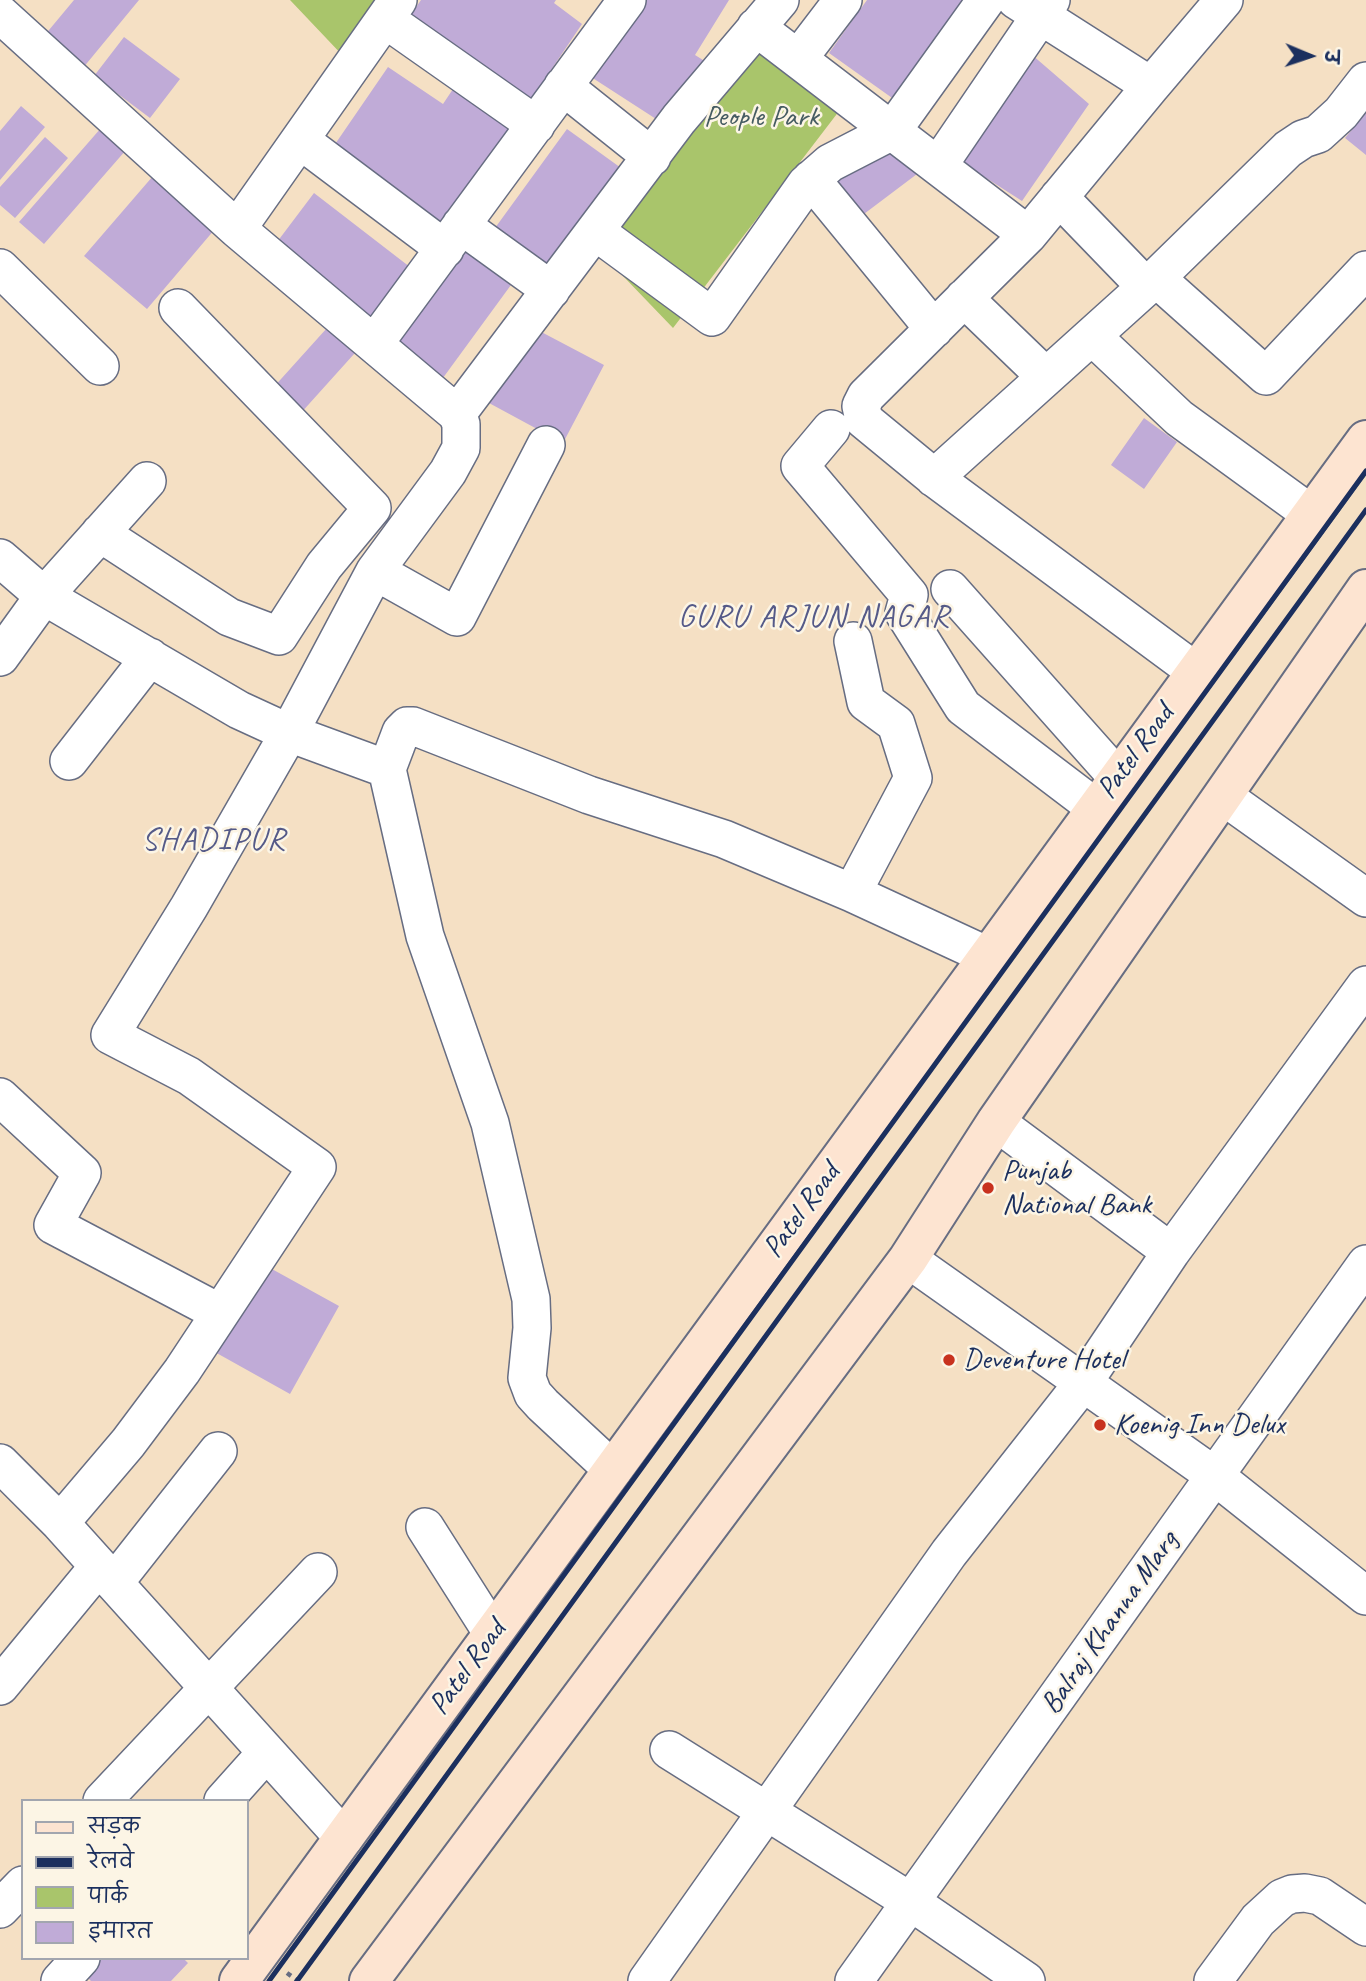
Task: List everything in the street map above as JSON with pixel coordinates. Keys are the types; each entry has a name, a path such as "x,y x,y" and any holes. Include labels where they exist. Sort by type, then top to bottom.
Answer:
{"main road":[{"name":"Patel Road","path":"239,1981 1366,440"},
{"path":"369,1981 908,1259 996,1122 1366,589"}],"street":[{"path":"798,59 842,0"},
{"path":"595,231 712,317 811,179 830,163 892,131 986,0"},
{"path":"1195,671 934,478 864,420 861,406 866,396 1028,235 1224,0"},
{"path":"374,344 536,125 620,2"},
{"path":"938,166 1036,5 1151,86"},
{"path":"237,229 392,9 536,125"},
{"path":"457,414 679,119 765,10 798,59 1028,235"},
{"path":"0,13 237,229 457,414 461,424 461,448 448,471 375,571 289,733 189,907 110,1035 189,1076 317,1167 182,1371 128,1443 60,1523"},
{"path":"934,478 1151,283 1288,149 1326,127 1341,113 1366,81"},
{"path":"563,86 652,157"},
{"path":"300,140 453,237 551,290"},
{"path":"811,179 933,329"},
{"path":"1059,197 1151,283 1266,376 1366,270"},
{"path":"0,268 100,366"},
{"path":"964,298 1046,377"},
{"path":"100,533 229,617 279,636 324,566 372,509 178,308"},
{"path":"1092,336 1179,418 1311,514"},
{"path":"831,429 800,466 909,595 904,612 963,707 1107,793"},
{"path":"375,571 457,617 546,445"},
{"path":"0,657 44,596 147,481"},
{"path":"0,558 44,596 239,709 289,733 387,769"},
{"path":"950,589 1107,793"},
{"path":"852,893 914,778 896,724 866,702 853,641"},
{"path":"69,761 150,657"},
{"path":"613,1469 543,1405 533,1394 527,1378 533,1328 531,1299 490,1123 425,936 387,769 401,732 407,726 413,726 589,795 724,839 852,893 988,956"},
{"path":"1223,796 1366,898"},
{"path":"647,1981 949,1553 1083,1383 1171,1252 1366,985"},
{"path":"0,1097 82,1173 53,1226 220,1313"},
{"path":"996,1122 1171,1252"},
{"path":"908,1259 1215,1476 1366,1596"},
{"name":"Balraj Khanna Marg","path":"853,1981 1366,1264"},
{"path":"0,1686 218,1451"},
{"path":"0,1464 60,1523 344,1838"},
{"path":"425,1527 493,1634"},
{"path":"104,1799 318,1572"},
{"path":"669,1750 911,1902 1026,1981"},
{"path":"225,1799 266,1753"},
{"path":"0,1909 21,1887"},
{"path":"1213,1981 1258,1920 1282,1898 1292,1894 1320,1896 1366,1927"},
{"path":"60,1981 79,1960"}],"green space":[{"path":"290,0 390,0 345,58"},
{"name":"People Park","path":"749,30 846,102 673,328 599,251"}],"building":[{"path":"74,0 139,0 78,74 39,42"},
{"path":"421,0 556,0 554,3 582,24 526,107 410,16"},
{"path":"636,0 729,0 695,55 711,65 670,128 588,75"},
{"path":"867,0 964,0 902,105 829,53"},
{"path":"124,37 180,79 150,118 94,76"},
{"path":"1031,54 1089,104 1022,201 955,158"},
{"path":"388,67 443,104 453,89 513,130 445,231 329,153"},
{"path":"21,106 45,127 0,180 0,131"},
{"path":"1366,113 1366,155 1345,138"},
{"path":"101,128 126,150 44,244 19,222"},
{"path":"567,129 628,173 548,283 487,239"},
{"path":"45,137 68,158 15,218 0,205 0,187"},
{"path":"890,139 917,174 856,220 830,186"},
{"path":"153,176 215,229 147,309 84,256"},
{"path":"314,193 419,274 376,331 271,250"},
{"path":"467,235 519,274 440,382 387,343"},
{"path":"336,318 363,344 300,414 272,389"},
{"path":"530,326 604,365 563,443 489,403"},
{"path":"1144,418 1177,442 1144,489 1111,465"},
{"path":"261,1263 339,1306 290,1394 213,1351"},
{"path":"93,1960 185,1960 188,1963 171,1981 91,1981 82,1972"}],"railway":[{"path":"269,1981 1366,471"},
{"path":"297,1981 1366,510"}],"place":[{"name":"Punjab National Bank","path":"988,1188"},
{"name":"Deventure Hotel","path":"949,1360"},
{"name":"Koenig Inn Delux","path":"1100,1425"}],"district":[{"name":"GURU ARJUN NAGAR","path":"814,618"},
{"name":"SHADIPUR","path":"214,841"}]}
